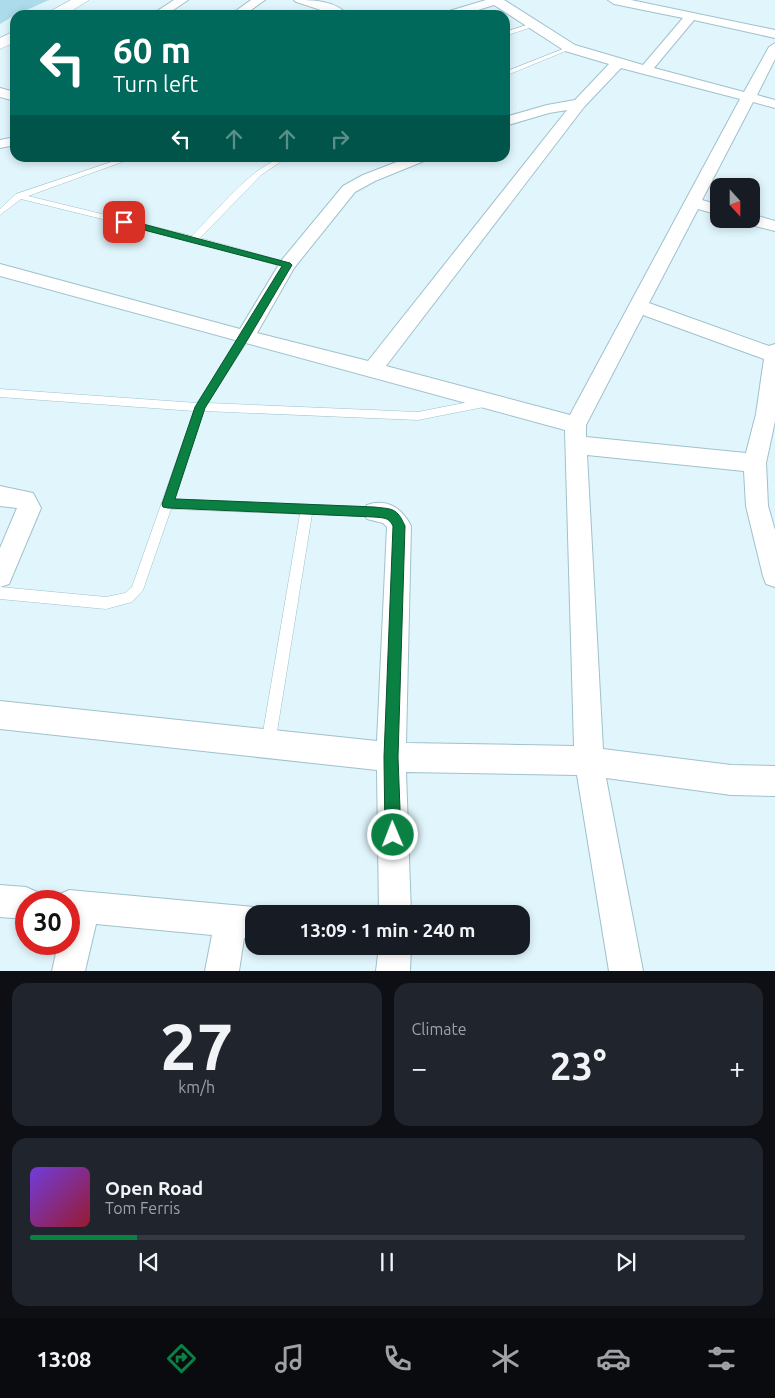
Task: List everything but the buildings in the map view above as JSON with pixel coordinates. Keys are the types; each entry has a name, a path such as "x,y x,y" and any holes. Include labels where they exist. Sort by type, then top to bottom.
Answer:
{"street":[{"path":"63,10 82,0"},
{"path":"165,10 182,0"},
{"path":"243,10 258,0"},
{"path":"300,0 333,3"},
{"path":"614,0 775,34"},
{"path":"466,10 496,1 510,10"},
{"path":"510,10 570,48 618,63 775,104"},
{"path":"646,70 691,16"},
{"path":"626,970 589,761 576,435 638,306 775,47"},
{"path":"374,369 579,104 618,63"},
{"path":"510,120 547,109 579,104"},
{"path":"245,337 287,265 336,203 349,190 369,178 409,162"},
{"path":"693,202 710,207"},
{"path":"760,222 775,226"},
{"path":"0,270 245,337 492,401 576,435 678,454 755,463"},
{"path":"638,306 774,353 766,414 768,443 755,463 757,506 769,532 775,576"},
{"path":"0,496 25,500 29,508 0,576"},
{"path":"374,512 390,514 395,517 399,526 391,757 395,905"},
{"path":"0,716 391,757 589,761 730,780 775,780"},
{"path":"0,901 15,902"},
{"path":"80,907 242,922 222,970"},
{"path":"68,970 70,955"},
{"path":"393,970 394,955"}],"lane":[{"path":"510,32 533,25"},
{"path":"510,72 570,48"},
{"path":"0,213 19,196 117,162"},
{"path":"194,239 258,173 276,162"},
{"path":"19,196 194,239 287,265"},
{"path":"0,593 106,603 128,598 137,590 200,407 245,337"},
{"path":"0,394 200,407 418,416 492,401"},
{"path":"168,504 374,512"},
{"path":"268,744 307,509"}],"shaded area":[{"path":"0,0 49,0 26,10 10,10 10,18 0,24"}],"route":[{"path":"124,222 287,265 245,337 200,407 168,504 374,512 390,514 395,517 399,526 391,757 393,835"}]}
